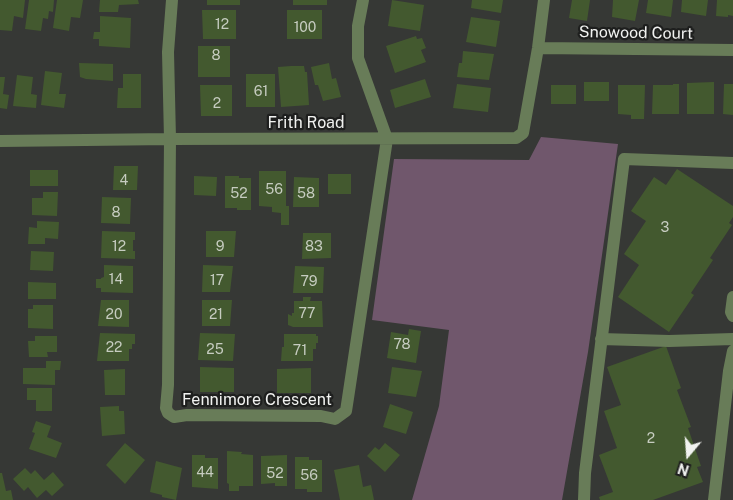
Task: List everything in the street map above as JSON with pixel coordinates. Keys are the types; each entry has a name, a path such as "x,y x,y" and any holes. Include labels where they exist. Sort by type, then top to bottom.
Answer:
{"street":[{"path":"170,139 168,52 172,0"},
{"path":"363,0 358,33 358,58 387,139"},
{"name":"Frith Road","path":"0,141 516,138 523,133 538,48 544,0"},
{"name":"Snowood Court","path":"538,48 733,50"},
{"name":"Fennimore Crescent","path":"170,139 168,385 166,408 168,413 174,417 187,415 321,416 335,419 346,411 387,139"},
{"path":"584,500 584,473 624,159 733,163"},
{"path":"733,297 731,312 733,316"},
{"path":"601,338 669,341 733,339"},
{"path":"714,500 733,351"}],"shaded area":[{"path":"541,137 618,144 588,352 562,500 412,500 439,406 449,330 372,320 394,159 529,160"}],"building":[{"path":"0,0 25,0 23,18 14,16 12,31 0,30"},
{"path":"29,0 54,0 53,12 49,11 48,19 43,18 41,31 25,29"},
{"path":"57,0 83,0 80,18 71,17 69,31 53,28"},
{"path":"100,0 138,0 139,4 119,5 118,12 99,12"},
{"path":"207,0 240,0 240,5 207,5"},
{"path":"293,0 327,0 327,5 293,5"},
{"path":"392,0 424,5 420,31 388,26"},
{"path":"472,0 503,0 501,13 471,8"},
{"path":"572,0 590,0 587,21 569,18"},
{"path":"613,0 639,0 635,21 612,17"},
{"path":"648,0 673,0 671,17 646,13"},
{"path":"682,0 708,0 706,16 681,12"},
{"path":"717,0 733,0 733,16 716,16"},
{"path":"202,10 236,10 236,39 203,39"},
{"path":"287,10 322,10 322,39 287,39"},
{"path":"100,16 131,18 130,48 99,46 99,39 93,39 94,32 100,32"},
{"path":"471,17 500,21 496,47 466,42"},
{"path":"416,36 417,39 422,38 426,48 421,50 426,62 395,73 386,46"},
{"path":"198,46 230,46 230,77 198,77"},
{"path":"463,51 494,54 489,80 457,77 459,63 462,63"},
{"path":"79,63 113,64 113,81 80,77"},
{"path":"329,63 332,79 336,78 341,97 323,101 318,85 315,85 311,67"},
{"path":"304,66 305,72 307,72 309,105 281,107 278,67"},
{"path":"45,71 62,73 59,94 66,94 64,108 41,105"},
{"path":"123,74 141,74 141,108 117,108 118,88 123,88"},
{"path":"246,74 275,74 275,107 246,107"},
{"path":"17,75 33,77 31,94 37,95 36,108 13,106"},
{"path":"0,77 5,77 3,94 9,95 7,109 0,108"},
{"path":"425,79 431,97 395,108 390,90"},
{"path":"584,82 609,82 609,101 584,101"},
{"path":"714,82 714,114 687,114 687,83"},
{"path":"457,84 491,88 488,112 453,108"},
{"path":"679,84 679,114 652,114 653,85"},
{"path":"724,84 733,84 733,115 723,114"},
{"path":"200,85 232,85 232,116 201,116"},
{"path":"551,85 576,85 576,104 551,104"},
{"path":"618,85 645,85 644,119 631,119 631,115 618,114"},
{"path":"114,166 138,166 137,190 113,190"},
{"path":"677,169 733,206 733,217 729,223 732,225 710,258 713,260 691,293 694,295 669,332 618,297 639,265 624,254 646,221 631,211 654,177 666,185"},
{"path":"30,170 58,170 58,186 30,186"},
{"path":"259,171 286,171 286,206 289,206 289,225 281,225 281,213 272,212 272,207 259,206"},
{"path":"328,174 351,174 351,194 328,194"},
{"path":"194,176 217,177 216,196 194,195"},
{"path":"225,176 251,178 251,210 225,208"},
{"path":"294,177 319,178 319,207 293,207"},
{"path":"43,192 58,192 57,216 32,215 32,198 43,198"},
{"path":"102,197 131,198 130,224 101,223"},
{"path":"37,221 59,222 58,239 45,238 45,244 28,244 29,227 37,228"},
{"path":"102,231 135,232 133,251 135,251 135,259 101,258"},
{"path":"206,231 236,231 234,257 206,257"},
{"path":"303,233 331,233 331,258 302,259"},
{"path":"31,251 54,252 53,271 30,270"},
{"path":"104,265 133,266 133,293 101,292 101,288 96,288 96,279 104,277"},
{"path":"203,265 233,266 230,292 202,292"},
{"path":"295,266 324,267 323,293 293,293"},
{"path":"28,282 56,283 56,299 28,299"},
{"path":"303,297 311,297 310,301 322,301 323,327 293,327 288,325 288,314 292,316 292,313 294,313 294,301 303,301"},
{"path":"101,300 129,300 129,327 98,326"},
{"path":"202,300 232,300 230,326 202,326"},
{"path":"33,305 53,305 53,329 28,328 28,309 33,309"},
{"path":"409,329 421,331 416,363 387,358 391,332 408,335"},
{"path":"100,333 135,334 135,344 132,344 132,349 129,349 129,361 97,361"},
{"path":"200,333 235,334 233,361 198,360"},
{"path":"284,334 316,334 318,336 318,343 316,343 316,349 313,349 313,361 281,361"},
{"path":"35,336 57,336 57,352 47,352 48,357 29,357 28,341 35,341"},
{"path":"666,346 681,388 677,390 691,427 688,428 701,466 697,467 703,482 653,500 600,500 599,497 613,492 599,455 617,448 604,411 621,405 607,367"},
{"path":"46,361 61,361 60,370 55,370 55,385 23,384 23,368 46,368"},
{"path":"200,367 234,368 234,392 200,392"},
{"path":"392,367 422,371 416,397 388,393"},
{"path":"311,368 311,393 277,393 277,369"},
{"path":"125,369 125,395 105,395 104,370"},
{"path":"27,388 52,388 52,411 36,411 36,400 27,400"},
{"path":"390,404 413,412 406,434 383,427"},
{"path":"119,406 119,411 124,411 125,434 102,436 100,407"},
{"path":"36,421 51,426 47,437 62,443 56,458 29,449 35,433 32,432"},
{"path":"125,443 145,460 125,484 106,465"},
{"path":"385,443 400,455 385,472 367,456 375,447 379,450"},
{"path":"227,451 253,455 253,486 239,486 239,491 229,491 229,484 227,483"},
{"path":"192,455 218,458 218,489 192,487"},
{"path":"287,455 287,486 275,486 275,483 261,484 261,456"},
{"path":"295,457 309,457 309,460 322,460 322,492 307,492 307,489 295,489"},
{"path":"156,461 182,468 176,500 150,492"},
{"path":"359,465 363,487 371,485 374,500 340,500 334,470"},
{"path":"25,468 31,474 35,470 44,480 53,472 64,485 52,496 46,490 37,498 28,487 24,491 13,479"},
{"path":"0,473 2,473 6,491 11,490 13,500 0,500"}]}
